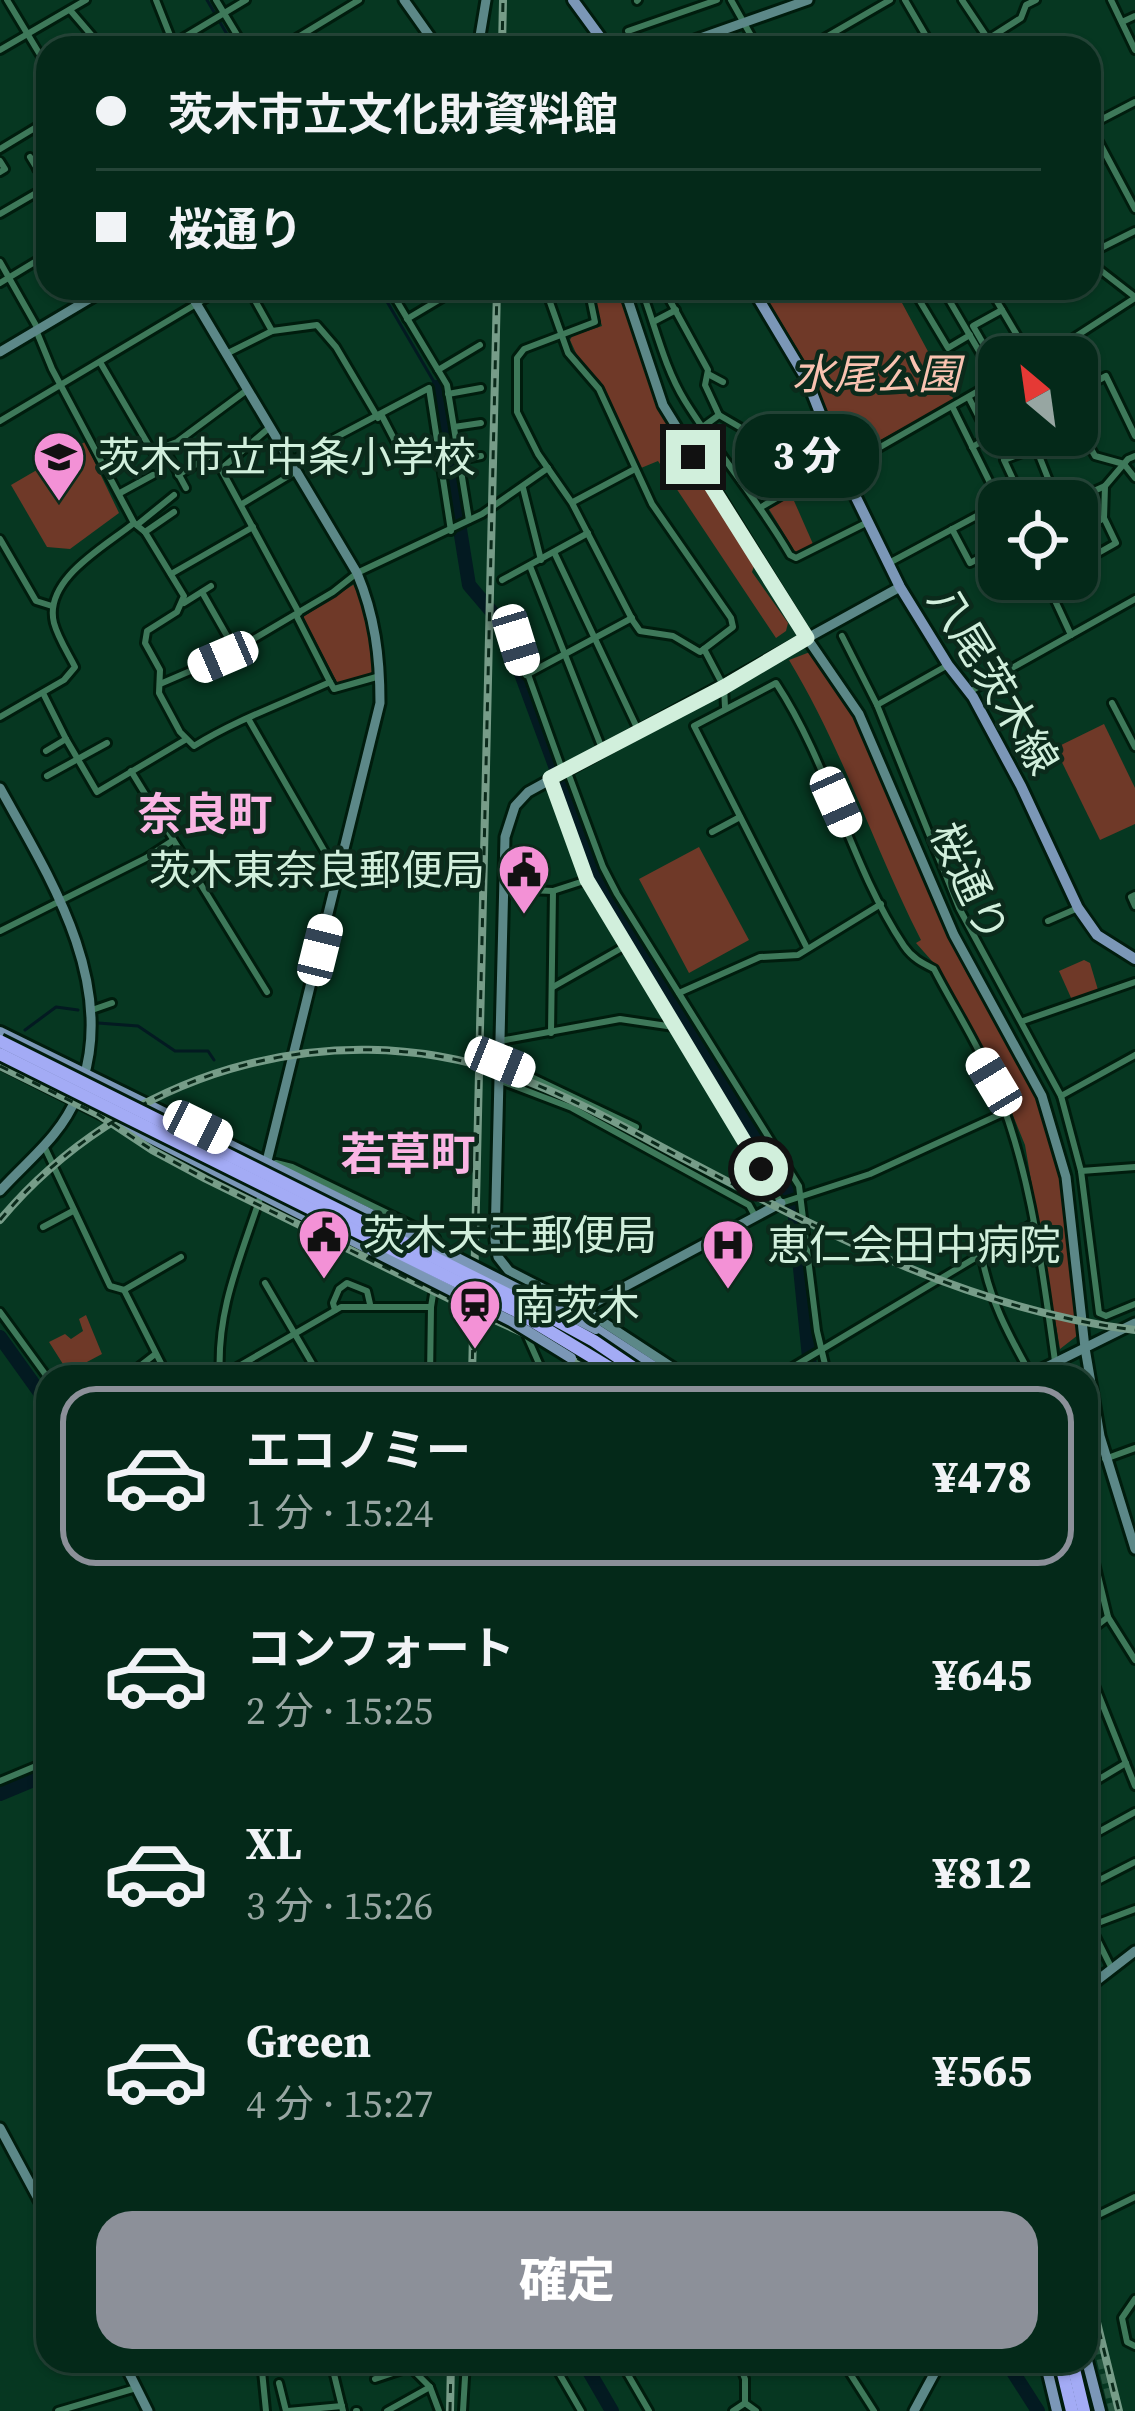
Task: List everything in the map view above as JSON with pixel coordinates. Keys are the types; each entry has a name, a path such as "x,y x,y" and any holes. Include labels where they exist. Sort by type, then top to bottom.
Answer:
{"highway":[{"path":"0,1047 516,1311 606,1365"},
{"path":"0,1047 521,1301 629,1365"},
{"path":"1063,2373 1072,2411"},
{"path":"1075,2373 1084,2411"}],"main road":[{"path":"573,0 599,36"},
{"name":"八尾茨木線","path":"759,300 807,380 842,469 900,587 1022,786 1078,908 1097,935 1135,959"},
{"path":"0,1047 267,1161 596,1328 652,1365"},
{"path":"0,1047 76,1100 140,1135 511,1321 583,1365"},
{"path":"1048,2373 1057,2411"},
{"path":"1089,2373 1100,2411"}],"street":[{"path":"7,0 36,48"},
{"path":"0,50 86,0"},
{"path":"156,0 167,36"},
{"path":"216,0 220,16 236,36"},
{"path":"188,36 246,0"},
{"path":"300,36 358,0"},
{"path":"404,0 430,36"},
{"path":"480,36 486,0"},
{"path":"628,31 717,0"},
{"path":"731,0 751,36"},
{"path":"705,36 808,0"},
{"path":"828,36 890,0"},
{"path":"904,0 926,36"},
{"path":"962,0 986,36"},
{"path":"993,36 1021,18 1026,5 1036,0"},
{"path":"1111,0 1135,50"},
{"path":"70,10 92,36"},
{"path":"1122,22 1135,16"},
{"path":"1101,119 1135,102"},
{"path":"0,149 36,127"},
{"path":"1101,145 1135,209"},
{"path":"31,157 36,167"},
{"path":"0,161 5,170 0,172"},
{"path":"0,214 36,193"},
{"path":"1101,246 1135,231"},
{"path":"0,283 36,261"},
{"path":"0,262 136,524 171,574 184,603"},
{"path":"1076,336 1135,298 1101,270"},
{"path":"0,352 87,300"},
{"path":"194,300 357,573 376,632 380,676 380,703 267,1161 292,1167 436,1238 430,1365"},
{"path":"0,422 205,300"},
{"path":"255,300 272,332"},
{"path":"395,300 448,394 469,520"},
{"path":"407,319 436,300"},
{"path":"549,300 561,333 573,363 598,388 633,470 692,566 731,618 733,627 728,634 700,652 673,636 640,631 518,412 517,358 524,349 561,333 595,322 590,300"},
{"name":"桜通り","path":"628,300 664,405 807,638 860,714 954,935 1042,1096 1066,1177 1087,1365"},
{"path":"647,300 671,374 793,558 870,521"},
{"path":"670,300 708,374 723,382"},
{"path":"919,300 948,347 970,335"},
{"path":"949,300 978,348"},
{"path":"996,300 1017,336"},
{"path":"653,322 676,310"},
{"path":"978,336 974,326 1002,310"},
{"path":"226,354 272,332 322,327 406,462 440,445"},
{"path":"438,370 480,345"},
{"path":"100,362 148,448 164,449 248,389"},
{"path":"708,374 705,386 719,415 754,436 782,495 762,506"},
{"path":"1098,380 1106,376 1130,416 1135,436"},
{"path":"242,504 294,466 429,388 453,529"},
{"path":"448,394 482,388"},
{"path":"842,469 978,392"},
{"path":"969,398 978,416"},
{"path":"953,408 988,480"},
{"path":"754,436 780,420 795,425 819,414"},
{"path":"704,426 719,415"},
{"path":"454,427 481,423"},
{"path":"270,427 221,469 334,689 380,676"},
{"path":"972,447 978,443"},
{"path":"164,449 186,488"},
{"path":"178,475 212,455"},
{"path":"459,460 481,456"},
{"path":"1013,480 1004,460 1015,456"},
{"path":"1095,456 1124,464 1135,478"},
{"path":"1098,489 1135,456"},
{"path":"160,684 235,650 357,573 453,529 549,467"},
{"path":"572,502 633,470"},
{"path":"120,493 153,475"},
{"path":"523,486 541,560"},
{"path":"1098,553 1116,543 1104,518 1105,486"},
{"path":"0,718 64,680 75,667 55,625 52,606 58,589 174,495"},
{"path":"145,532 174,512"},
{"path":"889,563 978,515"},
{"path":"1098,522 1104,518"},
{"path":"171,574 253,527"},
{"path":"952,529 970,563 978,559"},
{"path":"502,580 588,532"},
{"path":"0,539 36,601 52,606"},
{"path":"554,552 639,732"},
{"path":"530,566 603,752"},
{"path":"211,586 147,631 145,643 160,670 159,693 194,746 232,722 249,720 330,682"},
{"path":"668,1365 584,1309 509,1271 496,1249 505,837 515,806 558,775 900,587"},
{"path":"202,592 235,650"},
{"path":"968,693 1135,599"},
{"path":"1057,600 1071,634"},
{"path":"526,675 632,618"},
{"path":"505,622 516,640 587,880 784,1202"},
{"path":"842,635 878,704 959,908 1061,1096 1081,1171 1099,1312 1106,1316 1135,1304"},
{"path":"704,649 724,687 725,707"},
{"path":"878,704 948,665"},
{"path":"807,948 694,726 776,683 905,948 916,960 934,968 994,1082 1032,1224 1055,1363"},
{"path":"43,693 97,792 186,739"},
{"path":"1112,703 1135,747"},
{"path":"249,720 338,874"},
{"path":"46,751 66,739"},
{"path":"47,776 107,743"},
{"path":"131,771 267,992"},
{"path":"558,775 603,867 801,1198 825,1365"},
{"path":"0,788 61,900 82,963 88,1010 83,1080 76,1100 45,1148 0,1191"},
{"path":"712,832 740,817"},
{"path":"0,932 172,841"},
{"path":"503,889 553,891 587,880"},
{"path":"551,1033 553,891"},
{"path":"1135,895 1131,897 1135,906"},
{"path":"679,993 760,957 798,955 881,904"},
{"path":"1048,921 1078,908"},
{"path":"553,987 627,944"},
{"path":"1023,1021 1135,982"},
{"path":"88,1010 112,1003"},
{"path":"500,1042 620,1019 675,1027"},
{"path":"1061,1096 1135,1055"},
{"path":"500,1062 636,1127"},
{"path":"83,1080 115,1104 140,1135"},
{"path":"500,1080 572,1108 748,1205 755,1216"},
{"path":"572,1108 578,1096"},
{"path":"584,1309 784,1202 869,1174 1003,1113"},
{"path":"45,1148 110,1286 124,1290 181,1257"},
{"path":"1081,1171 1135,1167"},
{"path":"236,1181 260,1198 434,1286"},
{"path":"220,1365 225,1300 260,1198"},
{"path":"43,1227 73,1211"},
{"path":"798,1365 1032,1224"},
{"path":"981,1252 987,1288 1023,1365"},
{"path":"265,1282 313,1365"},
{"path":"335,1310 339,1289 347,1283 367,1291 370,1305"},
{"path":"542,1365 525,1336 544,1288"},
{"path":"124,1290 160,1365"},
{"path":"241,1365 335,1310 370,1305 431,1307"},
{"path":"0,1312 39,1365"},
{"path":"1051,1365 1135,1323"},
{"path":"141,1365 154,1355"},
{"name":"桜通り","path":"1098,1422 1135,1550"},
{"path":"1105,1459 1135,1448"},
{"path":"1098,1576 1108,1617 1135,1660"},
{"path":"1098,1625 1108,1617"},
{"path":"1098,1693 1135,1786"},
{"path":"1098,1780 1126,1763"},
{"path":"0,1780 36,1765"},
{"path":"1098,1832 1135,1812"},
{"path":"1098,1881 1135,1862"},
{"path":"1098,1918 1135,1909"},
{"path":"1098,1941 1111,1967"},
{"path":"1098,1978 1135,1951"},
{"path":"0,2128 36,2195"},
{"path":"1098,2215 1135,2198"},
{"path":"1135,2299 1122,2318 1127,2342 1135,2346"},
{"path":"128,2373 148,2411"},
{"path":"262,2373 266,2411"},
{"path":"279,2383 287,2411 342,2408 334,2373"},
{"path":"375,2379 388,2373"},
{"path":"416,2373 430,2386 437,2410"},
{"path":"464,2411 466,2373"},
{"path":"559,2373 581,2411"},
{"path":"627,2373 649,2411"},
{"path":"743,2373 745,2404"},
{"path":"850,2373 873,2409 862,2411"},
{"path":"914,2411 934,2373"},
{"path":"387,2411 430,2386"},
{"path":"58,2411 136,2387"},
{"path":"733,2411 745,2404"},
{"path":"745,2404 756,2411"}],"green space":[{"path":"594,300 624,300 643,366 667,420 755,563 752,572 788,623 776,638 658,461 641,468 600,381 580,362 572,336 602,326"},
{"name":"水尾公園","path":"767,300 900,300 954,400 851,456 843,452 810,369"},
{"path":"85,442 119,513 70,549 47,547 11,485"},
{"path":"791,494 813,544 796,553 767,506"},
{"path":"356,583 370,636 372,675 338,684 303,617"},
{"path":"810,652 866,736 964,968 1015,1049 1039,1099 1062,1186 1078,1335 1060,1349 1025,1145 992,1064 939,969 916,943 921,940 842,763 789,660"},
{"path":"1104,724 1135,788 1135,824 1100,840 1055,748"},
{"path":"699,847 749,940 689,973 639,879"},
{"path":"1084,960 1090,963 1098,990 1072,1000 1059,971"},
{"path":"86,1315 102,1354 81,1365 64,1365 49,1342 65,1334 71,1339 83,1331 79,1319"}],"waterway":[{"path":"207,0 228,36"},
{"path":"386,300 437,387"},
{"path":"437,387 469,585 503,625 595,874 788,1187 810,1365"},
{"path":"25,1030 56,1007 78,1010"},
{"path":"98,1023 138,1026 175,1051 208,1051 214,1060"},
{"path":"0,1337 36,1387"},
{"path":"0,1794 36,1779"},
{"path":"590,2373 612,2411"},
{"path":"1014,2373 1038,2411"}],"tunnel":[{"path":"1098,2344 1114,2411"}],"railway":[{"path":"502,36 503,0"},
{"path":"472,1365 497,300"},
{"path":"0,1220 49,1169 105,1127 166,1093 231,1069 299,1054 369,1050 439,1056 508,1074 556,1093 908,1268 1019,1306 1135,1330"},
{"path":"0,1066 99,1115 206,1179 589,1365"},
{"path":"1098,2326 1119,2411"},
{"path":"450,2411 451,2373"}],"place":[{"name":"茨木市立中条小学校","path":"59,503"},
{"name":"茨木東奈良郵便局","path":"524,916"},
{"name":"茨木天王郵便局","path":"324,1281"},
{"name":"恵仁会田中病院","path":"728,1291"},
{"name":"南茨木","path":"475,1351"}],"district":[{"name":"奈良町","path":"205,814"},
{"name":"若草町","path":"408,1154"}],"route":[{"path":"693,457 807,638 550,778 587,880 761,1169"}]}
